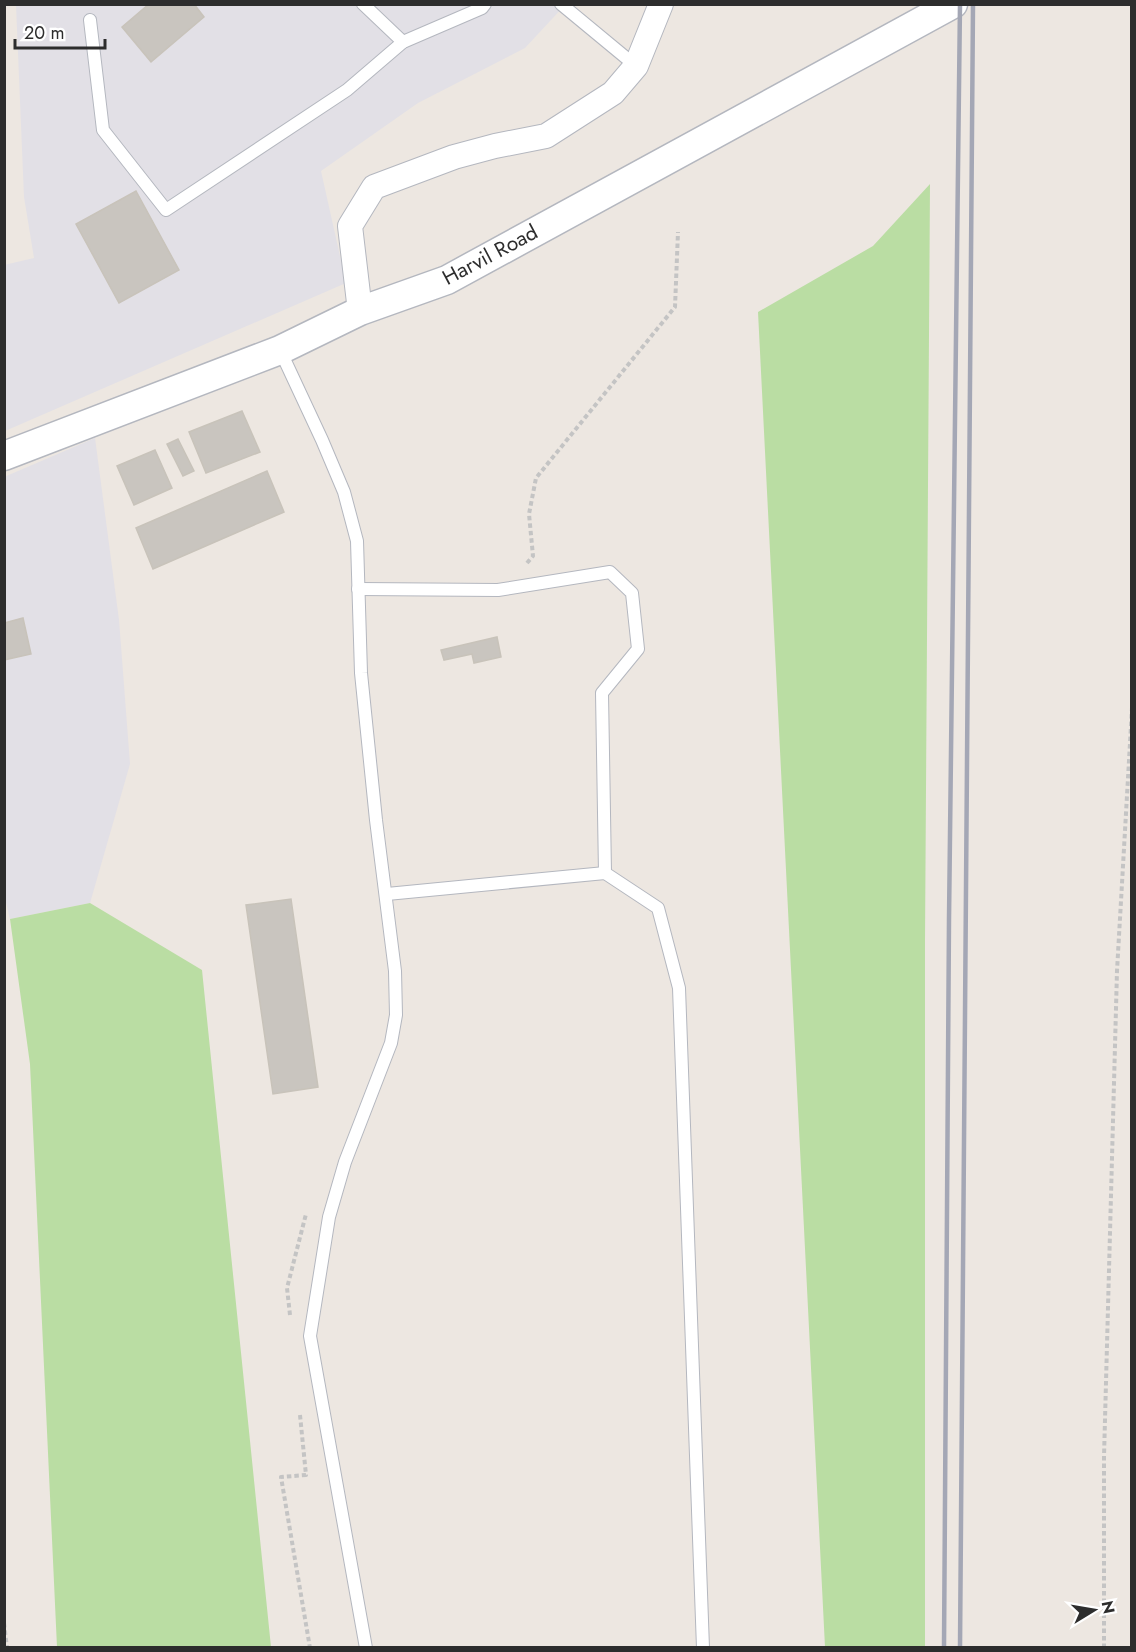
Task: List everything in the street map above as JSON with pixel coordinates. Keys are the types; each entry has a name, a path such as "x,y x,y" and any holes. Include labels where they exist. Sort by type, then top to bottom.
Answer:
{"street":[{"path":"360,311 350,226 375,187 454,158 495,146 546,136 613,93 636,66 661,4"},
{"name":"Harvil Road","path":"4,456 280,350 360,311 447,280 953,4"}],"lane":[{"path":"363,4 403,42"},
{"path":"90,20 103,130 166,210 348,90 403,42 482,8 485,4"},
{"path":"561,4 636,66"},
{"path":"280,350 344,492 357,541 363,684 376,820 395,971 394,1024 391,1043 345,1162 328,1217 310,1336 366,1647"},
{"path":"358,589 498,590 610,572 632,592 638,649 602,693 605,873"},
{"path":"387,894 605,873 658,908 679,988 703,1647"}],"path":[{"path":"498,590 533,556 529,514 536,478 675,307 678,232"},
{"path":"1104,1647 1104,1457 1117,972 1131,708"},
{"path":"4,1623 7,1647"}],"shaded area":[{"path":"16,5 565,5 525,48 418,103 321,171 346,283 5,431 4,265 34,258 24,197"},
{"path":"95,438 119,620 130,764 90,903 10,919 4,894 4,477"}],"green space":[{"path":"930,184 925,941 925,1647 825,1647 758,312 873,246"},
{"path":"90,903 202,970 271,1647 57,1647 30,1064 10,919"}],"building":[{"path":"149,4 194,4 204,17 151,62 122,27"},
{"path":"136,191 179,270 119,303 76,224"},
{"path":"242,411 260,452 206,473 189,432"},
{"path":"178,439 194,471 183,476 167,444"},
{"path":"155,450 172,488 134,505 117,466"},
{"path":"267,471 284,512 153,569 136,528"},
{"path":"23,618 31,654 4,660 4,623"},
{"path":"497,637 501,657 474,663 472,654 444,660 441,650"},
{"path":"291,899 318,1087 273,1094 246,905"}],"railway":[{"path":"944,1648 949,919 960,4"},
{"path":"960,1648 973,4"}]}
